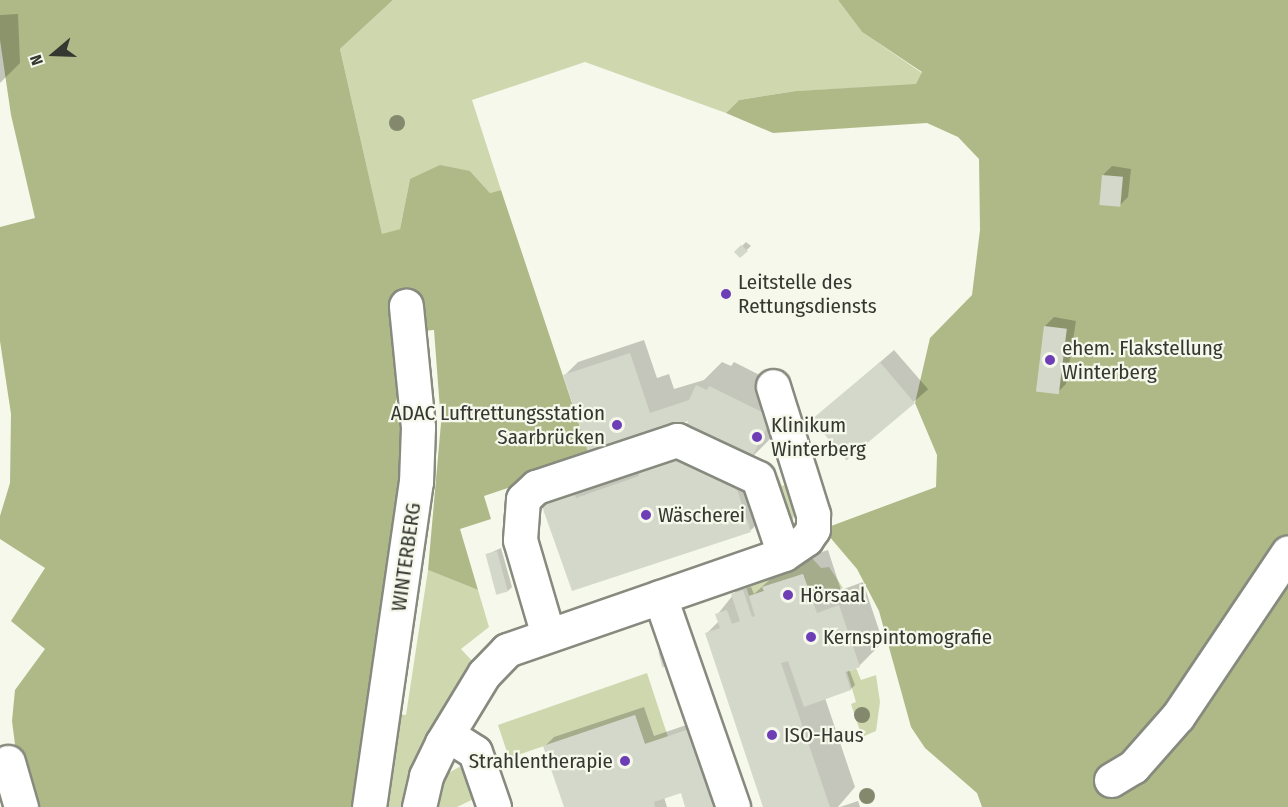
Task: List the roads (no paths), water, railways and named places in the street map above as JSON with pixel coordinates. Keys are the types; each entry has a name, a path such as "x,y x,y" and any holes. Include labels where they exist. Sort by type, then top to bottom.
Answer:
{"street":[{"name":"WINTERBERG","path":"369,807 416,482 418,427 406,306"},
{"path":"419,807 426,776 457,713 494,661 507,650 660,597 795,546 813,529 813,514 773,386"},
{"path":"548,635 520,540 523,499 536,487 677,440 758,478 795,546"},
{"path":"1111,780 1133,766 1178,716 1288,552"},
{"path":"660,597 733,807"},
{"path":"442,743 456,740 475,752 494,807"},
{"path":"8,762 21,807"}],"place":[{"name":"Leitstelle des Rettungsdiensts","path":"726,294"},
{"name":"ehem. Flakstellung Winterberg","path":"1050,360"},
{"name":"ADAC Luftrettungsstation Saarbrücken","path":"617,425"},
{"name":"Klinikum Winterberg","path":"757,437"},
{"name":"Wäscherei","path":"646,515"},
{"name":"Hörsaal","path":"788,595"},
{"name":"Kernspintomografie","path":"811,637"},
{"name":"ISO-Haus","path":"772,735"},
{"name":"Strahlentherapie","path":"625,761"}]}
